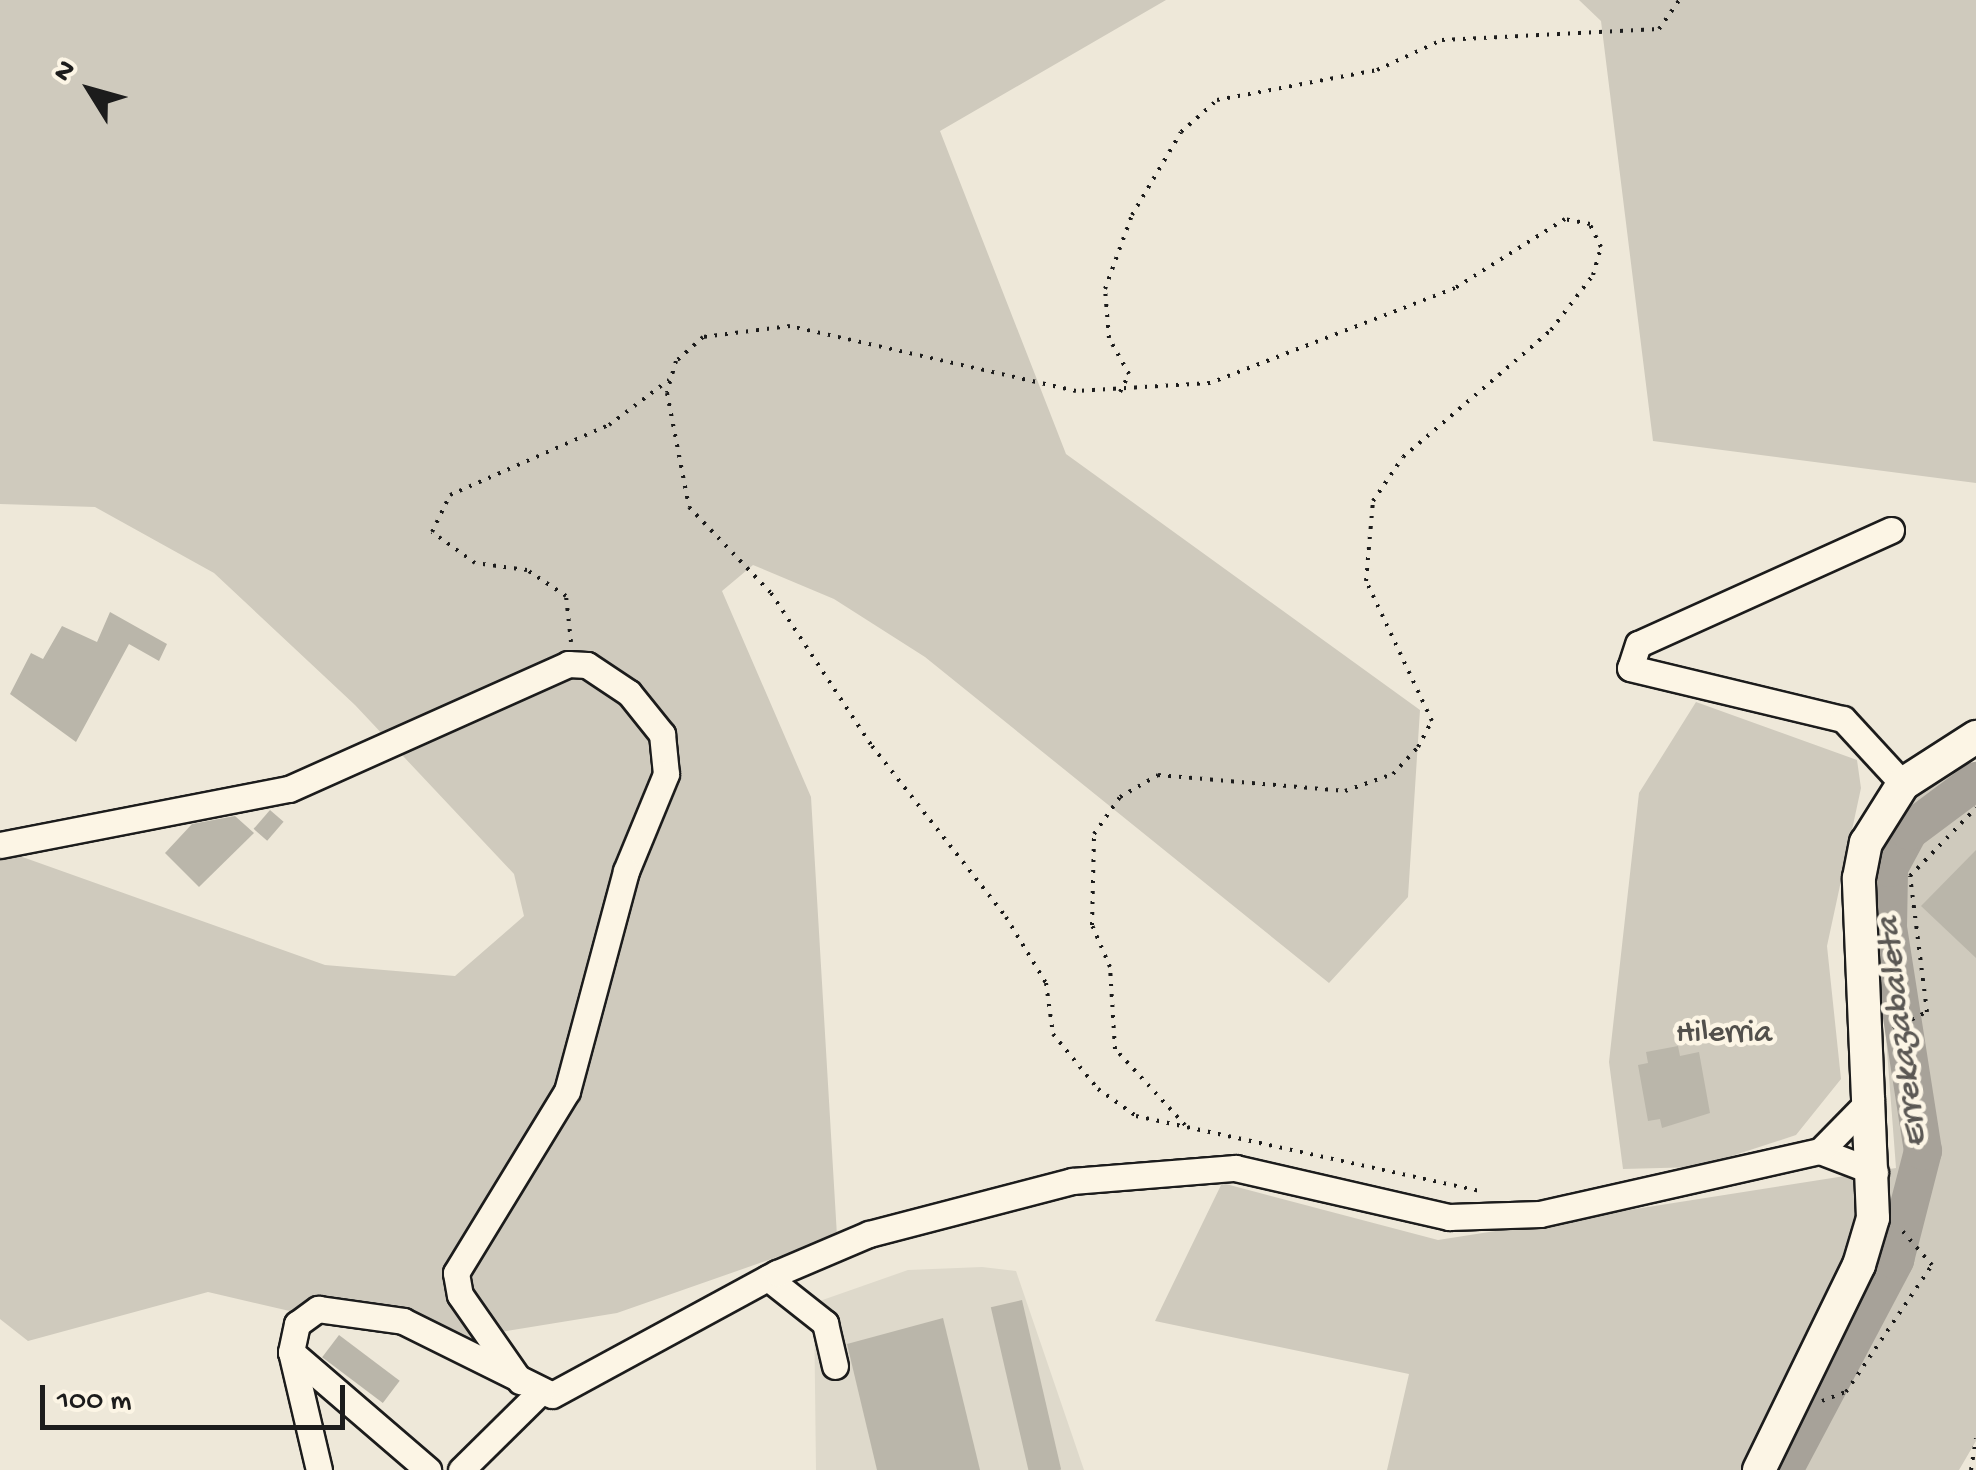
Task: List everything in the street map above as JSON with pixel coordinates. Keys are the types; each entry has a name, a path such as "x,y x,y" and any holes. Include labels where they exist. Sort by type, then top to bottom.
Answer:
{"main road":[{"path":"1759,1470 1859,1265 1875,1172 1859,878 1877,816 1902,784 1976,737"}],"street":[{"path":"1891,530 1638,644 1630,668 1844,719 1902,784"},
{"path":"0,846 289,789 568,664 587,664 629,693 662,734 666,774 626,871 567,1090 456,1273 460,1295 530,1386"},
{"path":"1820,1151 1873,1095"},
{"path":"319,1470 290,1352 297,1324 318,1309 403,1321 444,1346 552,1395 768,1278 924,1216 1178,1168 1235,1168 1449,1217 1540,1214 1820,1151 1875,1172"},
{"path":"768,1278 825,1323 835,1366"},
{"path":"290,1352 428,1470"},
{"path":"461,1470 530,1386"}],"path":[{"path":"1120,392 1129,374 1109,338 1105,289 1142,198 1182,132 1216,100 1377,70 1442,40 1659,29 1679,0"},
{"path":"568,664 574,624 566,596 527,570 476,563 432,532 450,495 609,425 672,377 703,338 790,326 961,370 1120,392 1210,384 1456,288 1565,219 1590,224 1601,247 1593,275 1552,330 1403,457 1372,501 1366,581 1432,721 1418,747 1394,774 1345,791 1158,775 1120,797 1094,834 1092,924 1110,967 1115,1049 1185,1125"},
{"path":"672,377 668,429 689,507 783,608 872,746 1006,917 1046,983 1053,1034 1098,1089 1136,1116 1492,1196"},
{"path":"1893,1027 1926,1012 1911,891 1920,862 1976,808"},
{"path":"1834,1398 1932,1265 1896,1224"},
{"path":"1970,1470 1976,1438"}],"shaded area":[{"path":"982,1267 1016,1271 1084,1470 816,1470 814,1303 908,1270"}],"green space":[{"path":"0,0 1166,0 940,131 1066,454 1420,710 1408,897 1329,983 925,657 834,599 753,565 722,591 811,797 837,1236 617,1313 470,1337 424,1316 294,1312 208,1292 28,1341 0,1319 0,849 325,965 455,976 524,916 514,874 355,705 214,573 95,507 0,504"},
{"path":"1579,0 1976,0 1976,483 1653,441 1601,21"},
{"name":"Hilerria","path":"1696,702 1857,760 1861,788 1827,946 1841,1079 1796,1135 1698,1167 1623,1169 1609,1062 1639,793"},
{"path":"1976,763 1976,1441 1959,1470 1387,1470 1409,1374 1155,1321 1222,1183 1438,1240 1896,1168 1873,868 1917,788"}],"building":[{"path":"110,612 167,644 159,661 129,644 76,742 10,694 31,653 43,659 62,626 97,642"},
{"path":"270,810 284,822 267,841 254,829"},
{"path":"235,816 254,833 199,887 165,853 192,824"},
{"path":"1976,850 1976,958 1921,906"},
{"path":"1678,1046 1680,1056 1699,1052 1710,1113 1662,1128 1660,1119 1648,1121 1638,1065 1648,1063 1646,1052"},
{"path":"1022,1300 1061,1470 1028,1470 991,1307"},
{"path":"943,1318 980,1470 877,1470 847,1344"},
{"path":"339,1335 400,1381 383,1403 322,1357"}],"waterway":[{"name":"Errekazabaleta","path":"1784,1470 1895,1260 1923,1151 1888,928 1889,868 1909,831 1976,781"}]}
